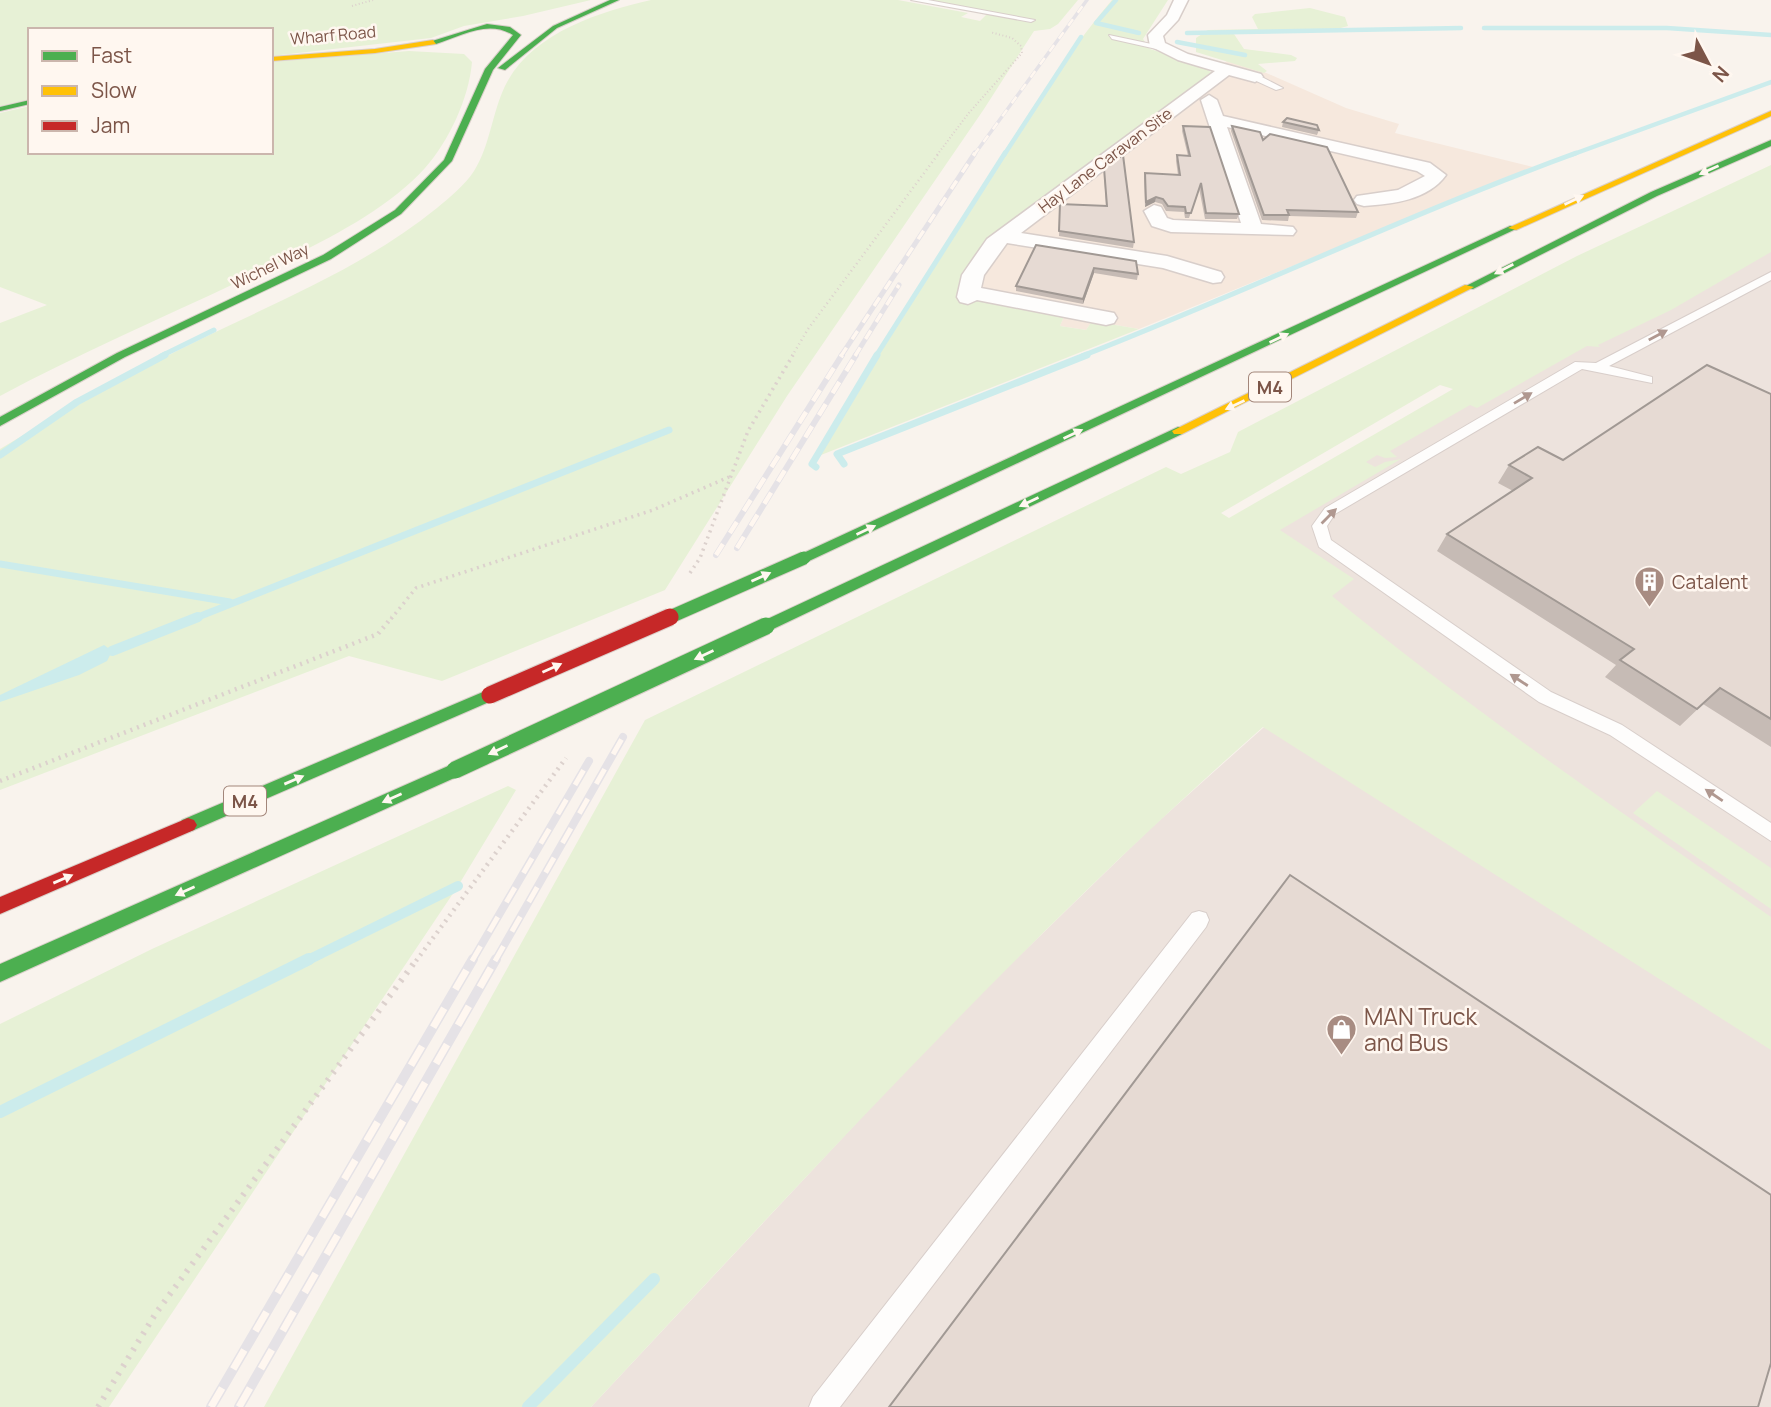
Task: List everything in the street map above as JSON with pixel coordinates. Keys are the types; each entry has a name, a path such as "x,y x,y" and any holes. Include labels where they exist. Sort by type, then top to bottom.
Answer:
{"main road":[{"name":"Wharf Road","path":"538,18 615,0"},
{"path":"482,86 555,27 615,0"},
{"name":"Wharf Road","path":"273,59 397,47 467,47 514,40 539,23 565,12"},
{"name":"Wharf Road","path":"467,47 481,27 521,21"},
{"name":"Wharf Road","path":"481,27 510,29 517,34 514,40"},
{"name":"Wichel Way","path":"0,422 121,355 327,257 398,212 448,162 489,69 514,40"},
{"path":"467,47 485,59 489,69"},
{"path":"0,109 28,102"},
{"name":"M4","path":"0,906 804,558 1514,228 1771,113"},
{"name":"M4","path":"0,973 455,771 766,626 1255,395 1654,194 1771,143"}],"street":[{"path":"1181,0 1173,17 1156,35 1154,41 1161,48 1255,77"},
{"name":"Hay Lane Caravan Site","path":"1106,318 969,295 978,265 994,243 1227,69"},
{"path":"1207,84 1206,92 1214,119 1253,229"},
{"path":"1214,119 1423,167 1437,175 1432,181 1402,194 1361,195 1340,148"},
{"path":"1154,211 1159,222 1171,226 1286,231"},
{"name":"Hay Lane Caravan Site","path":"1003,236 1167,262 1213,277"}],"lane":[{"path":"915,0 1031,20"},
{"path":"1112,37 1161,48"},
{"path":"1255,77 1279,88"},
{"path":"1598,367 1771,275"},
{"path":"1647,380 1598,367 1578,365 1330,511 1319,526 1324,543 1510,674 1545,697 1616,730 1771,833"},
{"path":"822,1407 1199,920"}],"path":[{"path":"352,6 373,0"},
{"path":"0,780 378,634 416,589 653,510 729,477"}],"shaded area":[{"path":"1227,61 1246,64 1346,108 1399,124 1395,133 1533,167 1139,329 1092,321 1086,330 1060,326 1065,314 957,299 970,262 983,246"},
{"path":"1771,207 1771,1407 591,1407 921,1054 1150,829 1311,685 1236,515"}],"green space":[{"path":"0,0 591,0 464,26 431,38 273,56 273,28 28,28 28,99 0,106"},
{"path":"651,0 898,0 968,13 961,17 980,21 990,11 923,0 1078,0 1058,24 1050,29 1034,31 984,109 787,396 665,590 442,681 349,656 0,790 0,449 153,363 325,279 410,228 451,196 474,171 484,151 505,86 531,52 568,28 610,11"},
{"path":"1112,0 1168,0 1143,39 1150,49 1200,64 1212,73 983,246 970,262 957,298 975,301 981,298 1065,314 1060,326 1086,330 1092,321 1139,329 816,457 1014,136 1061,67"},
{"path":"1310,8 1345,17 1348,26 1337,29 1234,34 1244,49 1297,58 1295,61 1258,64 1267,71 1264,73 1196,52 1196,38 1208,30 1258,29 1252,17 1255,14"},
{"path":"409,51 464,54 472,62 467,90 450,132 425,168 386,203 313,246 89,351 0,396 0,323 47,305 0,287 0,113 28,106 28,154 273,154 273,62"},
{"path":"1771,165 1771,252 1671,310 1598,345 1600,347 1587,346 1477,408 1470,405 1390,451 1397,457 1385,458 1377,455 1366,462 1375,467 1401,459 1280,530 1354,579 1332,596 1385,639 1548,761 1771,917 1771,1050 1263,727 1174,807 1002,973 836,1145 591,1407 264,1407 645,720 1166,467 1181,474 1230,452 1238,432 1577,256","holes":["1440,385 1453,389 1229,518 1221,513"]},
{"path":"508,786 516,790 458,886 109,1407 0,1407 0,1024 152,949"},
{"path":"1657,791 1771,868 1771,909 1633,813"}],"water":[{"path":"104,645 112,651 107,661 79,675 0,702 0,695"}],"building":[{"path":"1287,118 1317,125 1319,130 1283,122"},
{"path":"1183,126 1210,127 1239,214 1206,213 1201,183 1191,213 1186,213 1185,207 1168,206 1163,199 1156,197 1146,202 1145,173 1180,175 1177,155 1190,156"},
{"path":"1232,126 1260,132 1263,140 1270,134 1327,147 1358,212 1287,210 1289,215 1264,215"},
{"path":"1123,155 1134,242 1059,231 1060,204 1107,206 1104,168"},
{"path":"1036,245 1136,261 1138,274 1094,268 1083,299 1016,286"},
{"name":"Catalent","path":"1707,365 1771,394 1771,719 1720,688 1697,709 1620,660 1634,649 1447,534 1532,478 1509,465 1538,447 1563,460"},
{"name":"MAN Truck and Bus","path":"1290,875 1771,1195 1771,1363 1758,1407 889,1407"}],"waterway":[{"path":"1116,0 1096,23 1139,33"},
{"path":"1187,33 1461,28"},
{"path":"1484,28 1667,28 1771,35"},
{"path":"1004,155 1081,37"},
{"path":"1177,42 1245,55"},
{"path":"1571,155 1771,82"},
{"path":"876,356 1005,153"},
{"path":"1082,356 1452,201 1576,153"},
{"path":"161,356 214,330"},
{"path":"0,455 77,402 165,355"},
{"path":"816,467 812,464 877,355"},
{"path":"844,464 837,454 1087,355"},
{"path":"193,619 669,430"},
{"path":"0,564 230,602"},
{"path":"112,651 198,617"},
{"path":"306,961 458,886"},
{"path":"0,1112 309,959"},
{"path":"528,1407 654,1279"}],"railway":[{"path":"974,155 1087,0"},
{"path":"841,356 975,153"},
{"path":"855,356 899,285"},
{"path":"716,555 842,355"},
{"path":"737,548 856,355"},
{"path":"495,961 623,737"},
{"path":"472,961 589,761"},
{"path":"211,1407 473,959"},
{"path":"239,1407 496,959"}],"traffic: fast":[{"path":"502,68 555,27 616,0"},
{"path":"0,422 121,355 327,257 398,212 448,161 489,69 517,35 507,29 487,26 433,42"},
{"path":"0,109 28,102"},
{"path":"1469,287 1654,194 1771,143"},
{"path":"804,558 1513,228"},
{"path":"766,626 1178,431"},
{"path":"670,617 804,558"},
{"path":"455,770 766,626"},
{"path":"188,825 490,695"},
{"path":"0,973 455,770"}],"traffic: slow":[{"path":"273,59 375,51 433,42"},
{"path":"1513,228 1771,113"},
{"path":"1178,431 1469,287"}],"traffic: jam":[{"path":"490,695 670,617"},
{"path":"0,906 188,825"}],"place":[{"name":"Catalent","path":"1649,609"},
{"name":"MAN Truck and Bus","path":"1341,1056"}]}
